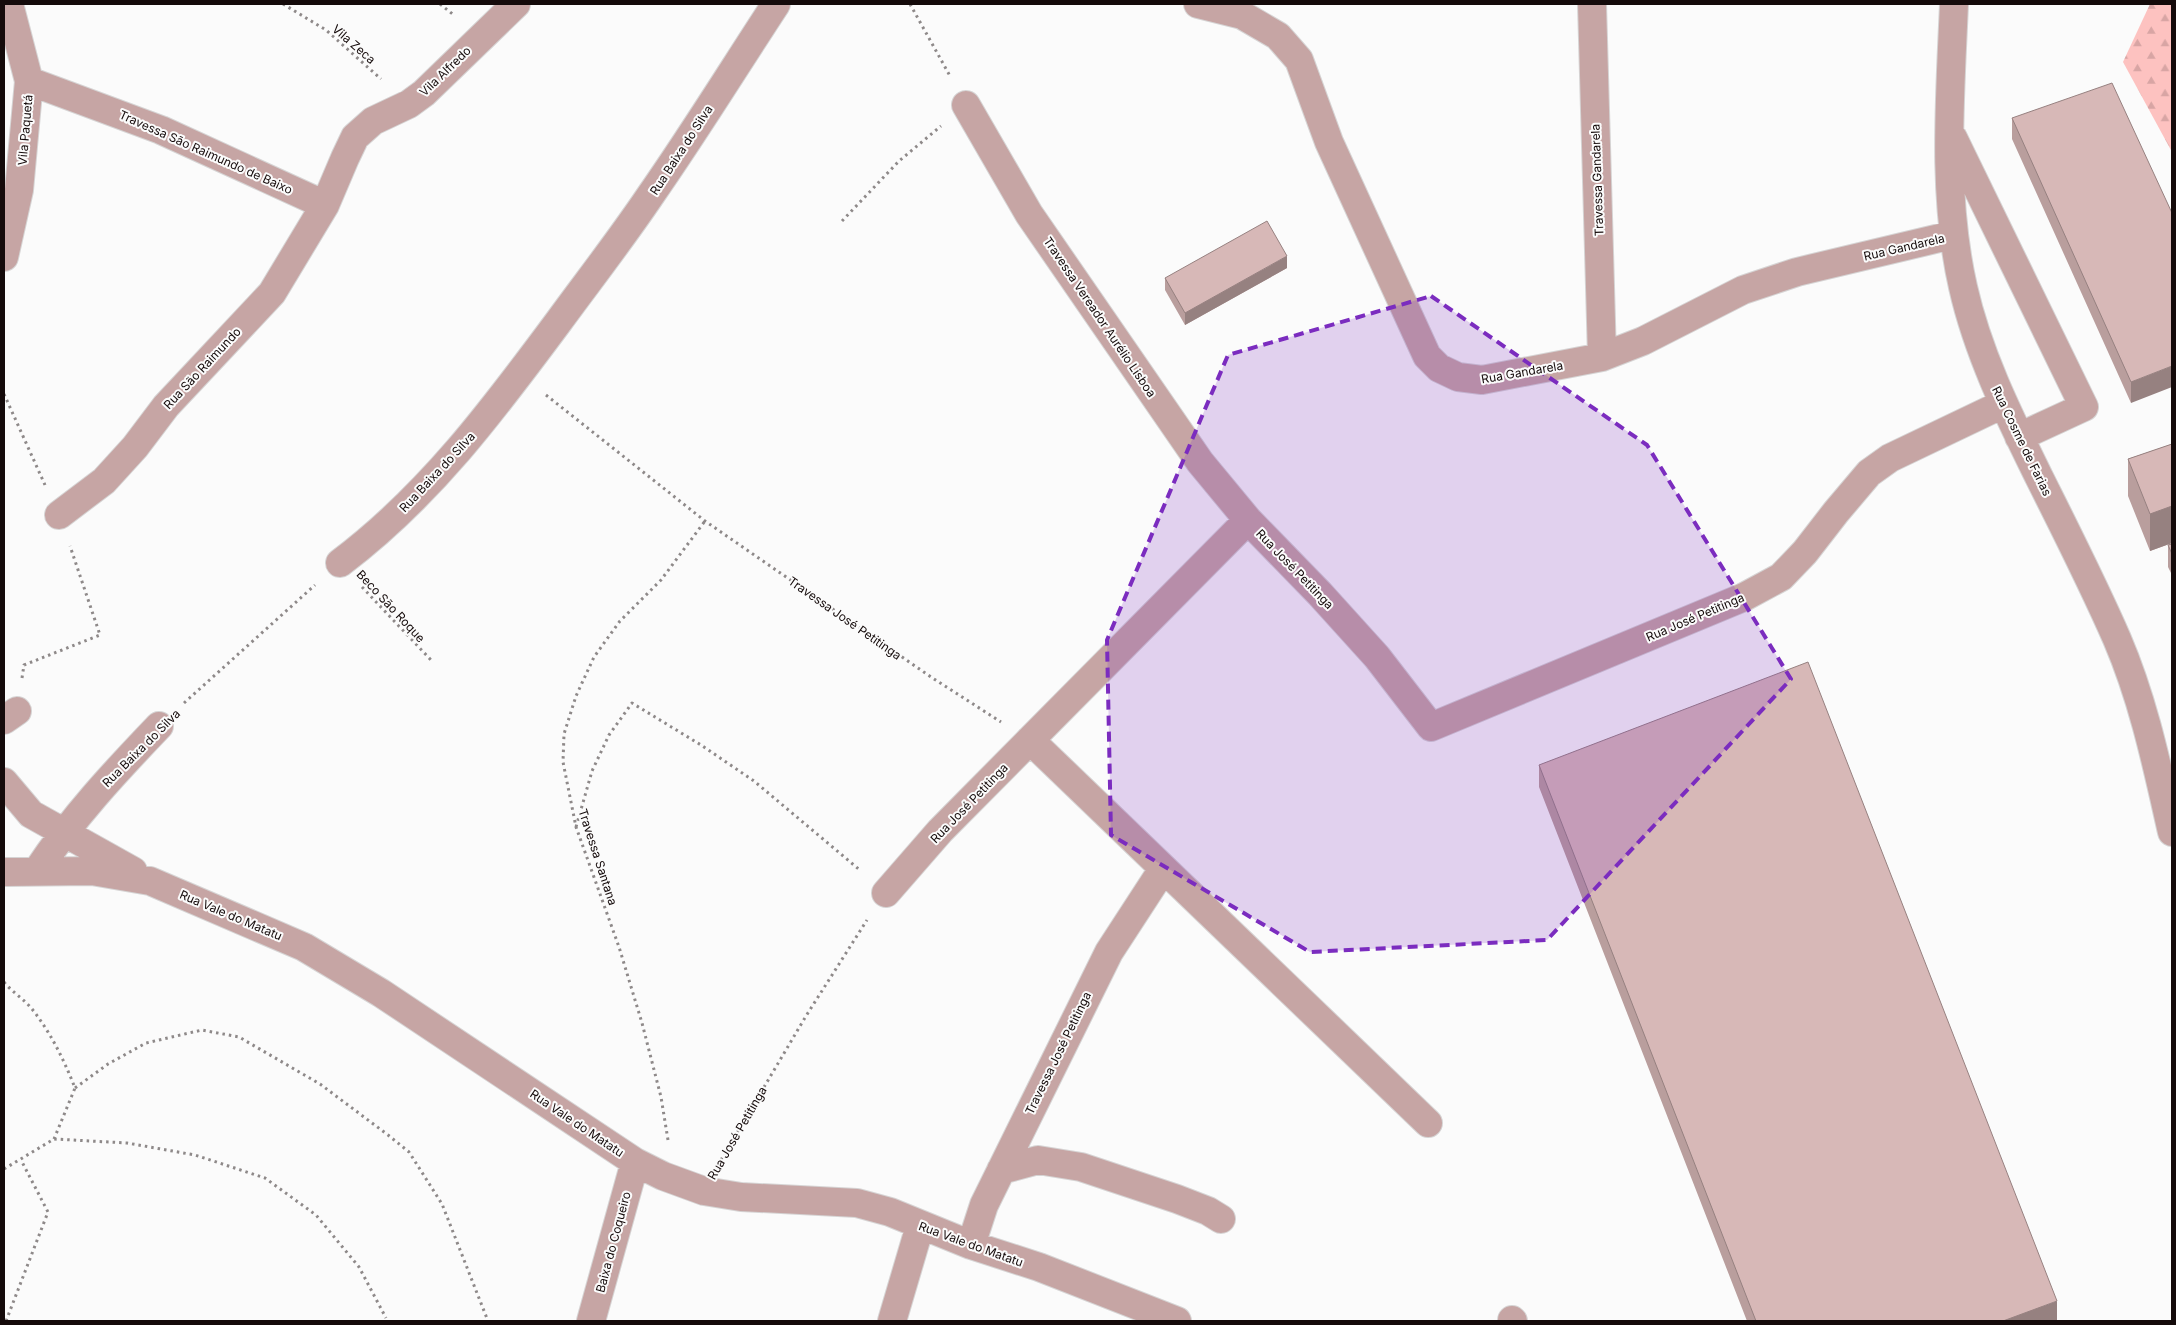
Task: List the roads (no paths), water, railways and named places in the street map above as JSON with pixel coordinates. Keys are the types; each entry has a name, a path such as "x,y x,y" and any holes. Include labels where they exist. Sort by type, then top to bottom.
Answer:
{"street":[{"name":"Vila Paquetá","path":"4,257 20,190 29,81 9,4"},
{"name":"Vila Alfredo","path":"325,205 356,137 373,122 409,104 440,78 480,36 516,4"},
{"name":"Rua Baixa do Silva","path":"340,563 365,544 432,480 461,449 520,374 650,197 776,4"},
{"name":"Rua Gandarela","path":"1198,4 1242,15 1278,36 1299,60 1329,142 1428,356 1439,368 1458,377 1482,380 1602,357 1643,341 1743,290 1796,272 1952,235"},
{"name":"Travessa Gandarela","path":"1592,4 1602,357"},
{"name":"Rua Cosme de Farias","path":"1954,4 1950,132 1952,235 1963,288 1976,336 2003,404 2087,574 2118,642 2141,701 2172,832"},
{"name":"Travessa São Raimundo de Baixo","path":"29,81 161,130 325,205"},
{"name":"Travessa Vereador Aurélio Lisboa","path":"966,106 1035,222 1200,462 1248,520"},
{"path":"1950,132 2084,407 2019,437"},
{"name":"Rua São Raimundo","path":"59,515 104,481 135,447 166,406 272,292 325,205"},
{"name":"Rua José Petitinga","path":"886,893 940,831 1248,520 1320,594 1377,657 1431,727 1744,597 1781,577 1806,552 1869,473 1890,458 2003,404"},
{"name":"Rua Baixa do Silva","path":"37,871 64,832 108,779 159,726"},
{"path":"1030,740 1428,1123"},
{"path":"4,782 31,814 150,880"},
{"name":"Travessa José Petitinga","path":"971,1245 984,1205 1109,952 1163,869"},
{"name":"Rua Vale do Matatu","path":"4,872 92,871 150,880 304,947 381,994 635,1162 663,1176 704,1190 741,1197 857,1203 890,1212 920,1226 1039,1267 1177,1321"},
{"path":"1001,1170 1038,1160 1081,1166 1185,1202 1208,1211 1221,1220"},
{"name":"Baixa do Coqueiro","path":"591,1321 635,1162"},
{"path":"892,1321 920,1226"}]}
